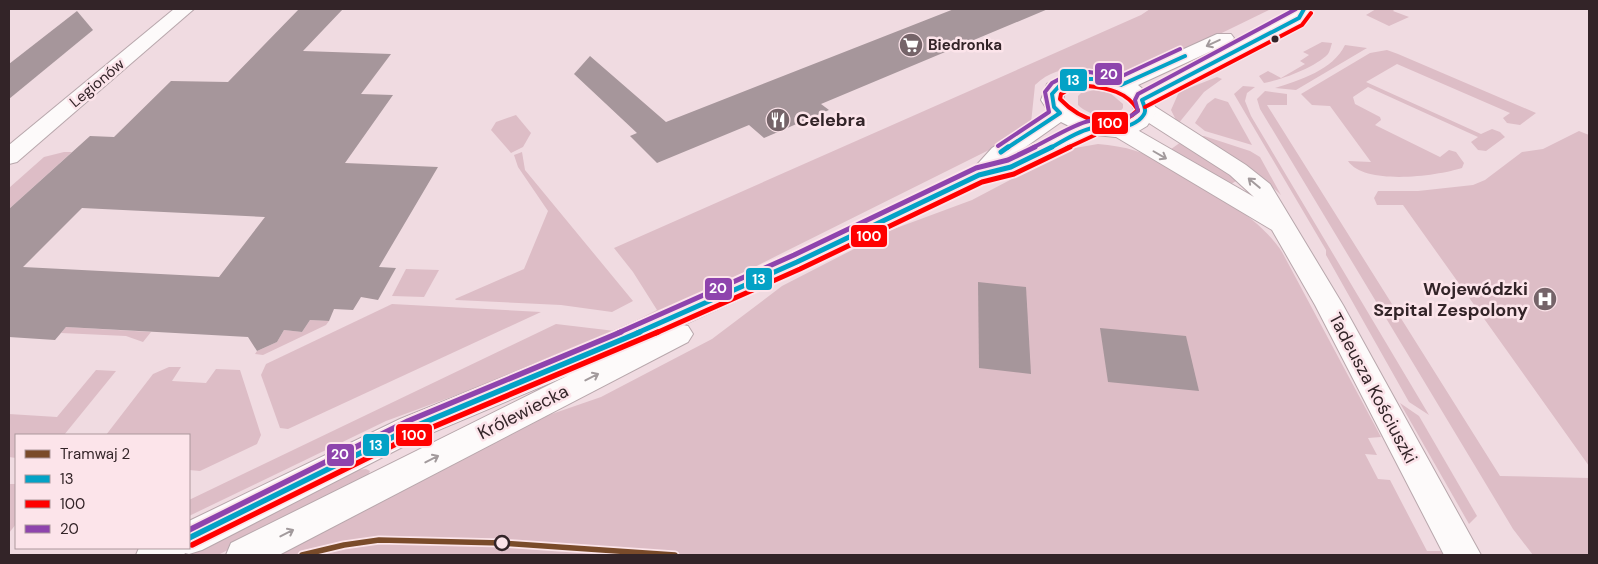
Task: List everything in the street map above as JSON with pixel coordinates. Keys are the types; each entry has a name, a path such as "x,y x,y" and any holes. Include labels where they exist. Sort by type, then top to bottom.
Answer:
{"main road":[{"name":"Legionów","path":"9,157 184,9"},
{"path":"1288,9 1274,13 1121,85 1088,78 1061,84 1052,94 1052,100 1060,113 1092,128 1119,129 1138,123 1144,106 1299,18 1304,9"},
{"name":"Tadeusza Kościuszki","path":"1121,85 1144,106 1246,176 1261,189 1328,305 1463,555"},
{"name":"Królewiecka","path":"979,175 995,156 1060,113"},
{"name":"Królewiecka","path":"190,538 410,428 597,351 797,262 979,175 1011,167 1092,128"},
{"name":"Tadeusza Kościuszki","path":"1119,129 1280,224"},
{"name":"Królewiecka","path":"244,555 699,323 797,262"},
{"path":"154,555 167,549"}],"shaded area":[{"path":"1150,9 1271,9 1154,66 1120,71 1083,68 1053,73 1035,85 1031,123 1019,134 987,151 660,314 597,343 386,421 190,516 190,500 556,324 615,331 657,310 633,272 614,248 1141,15"},
{"path":"1376,9 1395,9 1393,11 1409,17 1389,26 1366,15"},
{"path":"1322,42 1332,43 1328,54 1315,64 1289,76 1264,83 1259,76 1268,71 1281,78 1305,64 1300,61 1309,55 1303,52"},
{"path":"1345,45 1367,48 1296,90 1275,88 1315,73 1333,61"},
{"path":"1387,50 1536,113 1520,125 1507,123 1503,118 1510,113 1397,64 1366,82 1481,134 1492,129 1500,132 1505,137 1486,151 1478,150 1471,142 1478,137 1368,87 1353,97 1355,104 1380,117 1381,120 1375,125 1440,157 1449,150 1456,152 1464,163 1462,168 1451,171 1402,177 1369,174 1357,169 1348,161 1371,162 1330,106 1312,105 1301,94 1370,53"},
{"path":"1217,77 1222,79 1204,92 1178,124 1171,110 1179,92"},
{"path":"1243,86 1255,87 1247,93 1245,101 1251,116 1429,415 1409,402 1326,255 1326,250 1234,94"},
{"path":"1094,90 1110,93 1123,104 1123,108 1113,115 1107,116 1094,114 1082,109 1078,105 1078,96 1081,93"},
{"path":"1265,91 1287,94 1287,105 1267,105 1500,476 1589,478 1589,555 1533,555 1513,529 1260,109 1257,99"},
{"path":"1215,98 1228,102 1252,145 1205,131 1195,123 1207,104"},
{"path":"516,115 531,133 523,147 511,153 491,130 496,122"},
{"path":"1579,131 1589,135 1589,466 1403,205 1377,205 1374,198 1378,191 1418,191 1473,185 1485,180 1522,152 1543,149"},
{"path":"1204,136 1250,151 1260,157 1281,195 1268,183 1197,137"},
{"path":"1181,142 1238,180 1231,184 1167,152"},
{"path":"1098,144 1127,148 1154,159 1237,208 1272,239 1282,252 1381,437 1368,438 1377,455 1365,454 1378,479 1390,480 1427,551 1441,551 1443,555 281,555 285,546 517,426 601,397 712,339 782,286 891,230 972,200 1069,149"},
{"path":"72,152 9,209 9,188 44,157"},
{"path":"522,152 525,170 633,301 612,312 561,305 455,299 524,269 548,211 518,167 514,155"},
{"path":"406,269 439,270 424,297 392,296"},
{"path":"392,304 541,312 288,429 280,428 261,375 266,364"},
{"path":"310,320 329,321 326,325 263,355 255,354 257,351 277,342 284,330 302,332"},
{"path":"66,327 151,332 143,342 126,336 61,333"},
{"path":"169,367 181,367 172,381 206,383 216,369 240,370 261,435 257,444 200,471 190,470 190,434 107,434 153,374"},
{"path":"96,370 116,371 65,434 15,434 15,458 9,457 9,414 57,417"},
{"path":"1400,403 1419,416 1477,516 1469,524"},
{"path":"366,469 370,471 366,480 218,555 189,555 357,470"},
{"path":"9,484 15,484 15,525 9,533"}],"building":[{"path":"299,9 343,9 303,51 391,54 361,94 393,95 345,163 438,167 379,267 396,268 378,300 361,297 353,310 334,309 329,321 310,320 302,332 284,330 277,342 257,351 248,337 66,327 55,340 9,337 9,209 90,136 114,137 171,81 228,82","holes":["82,208 265,217 219,277 23,267"]},
{"path":"954,9 1048,9 821,104 829,110 764,138 749,125 657,163 630,136 637,133 574,74 590,56 666,122"},
{"path":"77,11 93,30 9,99 9,64"},
{"path":"978,282 1026,287 1031,374 979,368"},
{"path":"1100,328 1186,336 1199,391 1108,382"}],"tram line":[{"name":"2","path":"302,555 344,545 379,540 502,543 675,555"}],"transit line":[{"name":"20","path":"190,530 408,421 594,344 794,255 976,168 1008,160 1089,121 1118,121 1129,118 1138,111 1135,100 1138,94 1294,12 1296,9"},
{"name":"13","path":"190,538 411,428 597,351 797,262 979,175 1011,167 1092,128 1119,129 1132,125 1145,115 1146,111 1142,100 1299,18 1304,9"},
{"name":"100","path":"1145,107 1302,25 1311,13"},
{"name":"20","path":"998,146 1049,112 1045,92 1060,77 1079,72 1100,73 1120,77 1180,49"},
{"name":"13","path":"1001,152 1060,113 1054,107 1052,94 1061,84 1078,79 1099,79 1121,85 1185,56"},
{"name":"100","path":"1088,86 1110,89 1117,92 1129,99 1138,110 1131,118 1121,122 1110,123 1087,118 1067,106 1060,99 1061,94 1071,88 1088,86"},
{"name":"100","path":"192,545 414,435 600,358 800,269 982,182 1014,174 1095,135"}],"place":[{"name":"Biedronka","path":"911,45"},
{"name":"Celebra","path":"778,120"},
{"name":"Wojewódzki Szpital Zespolony","path":"1545,299"}]}
